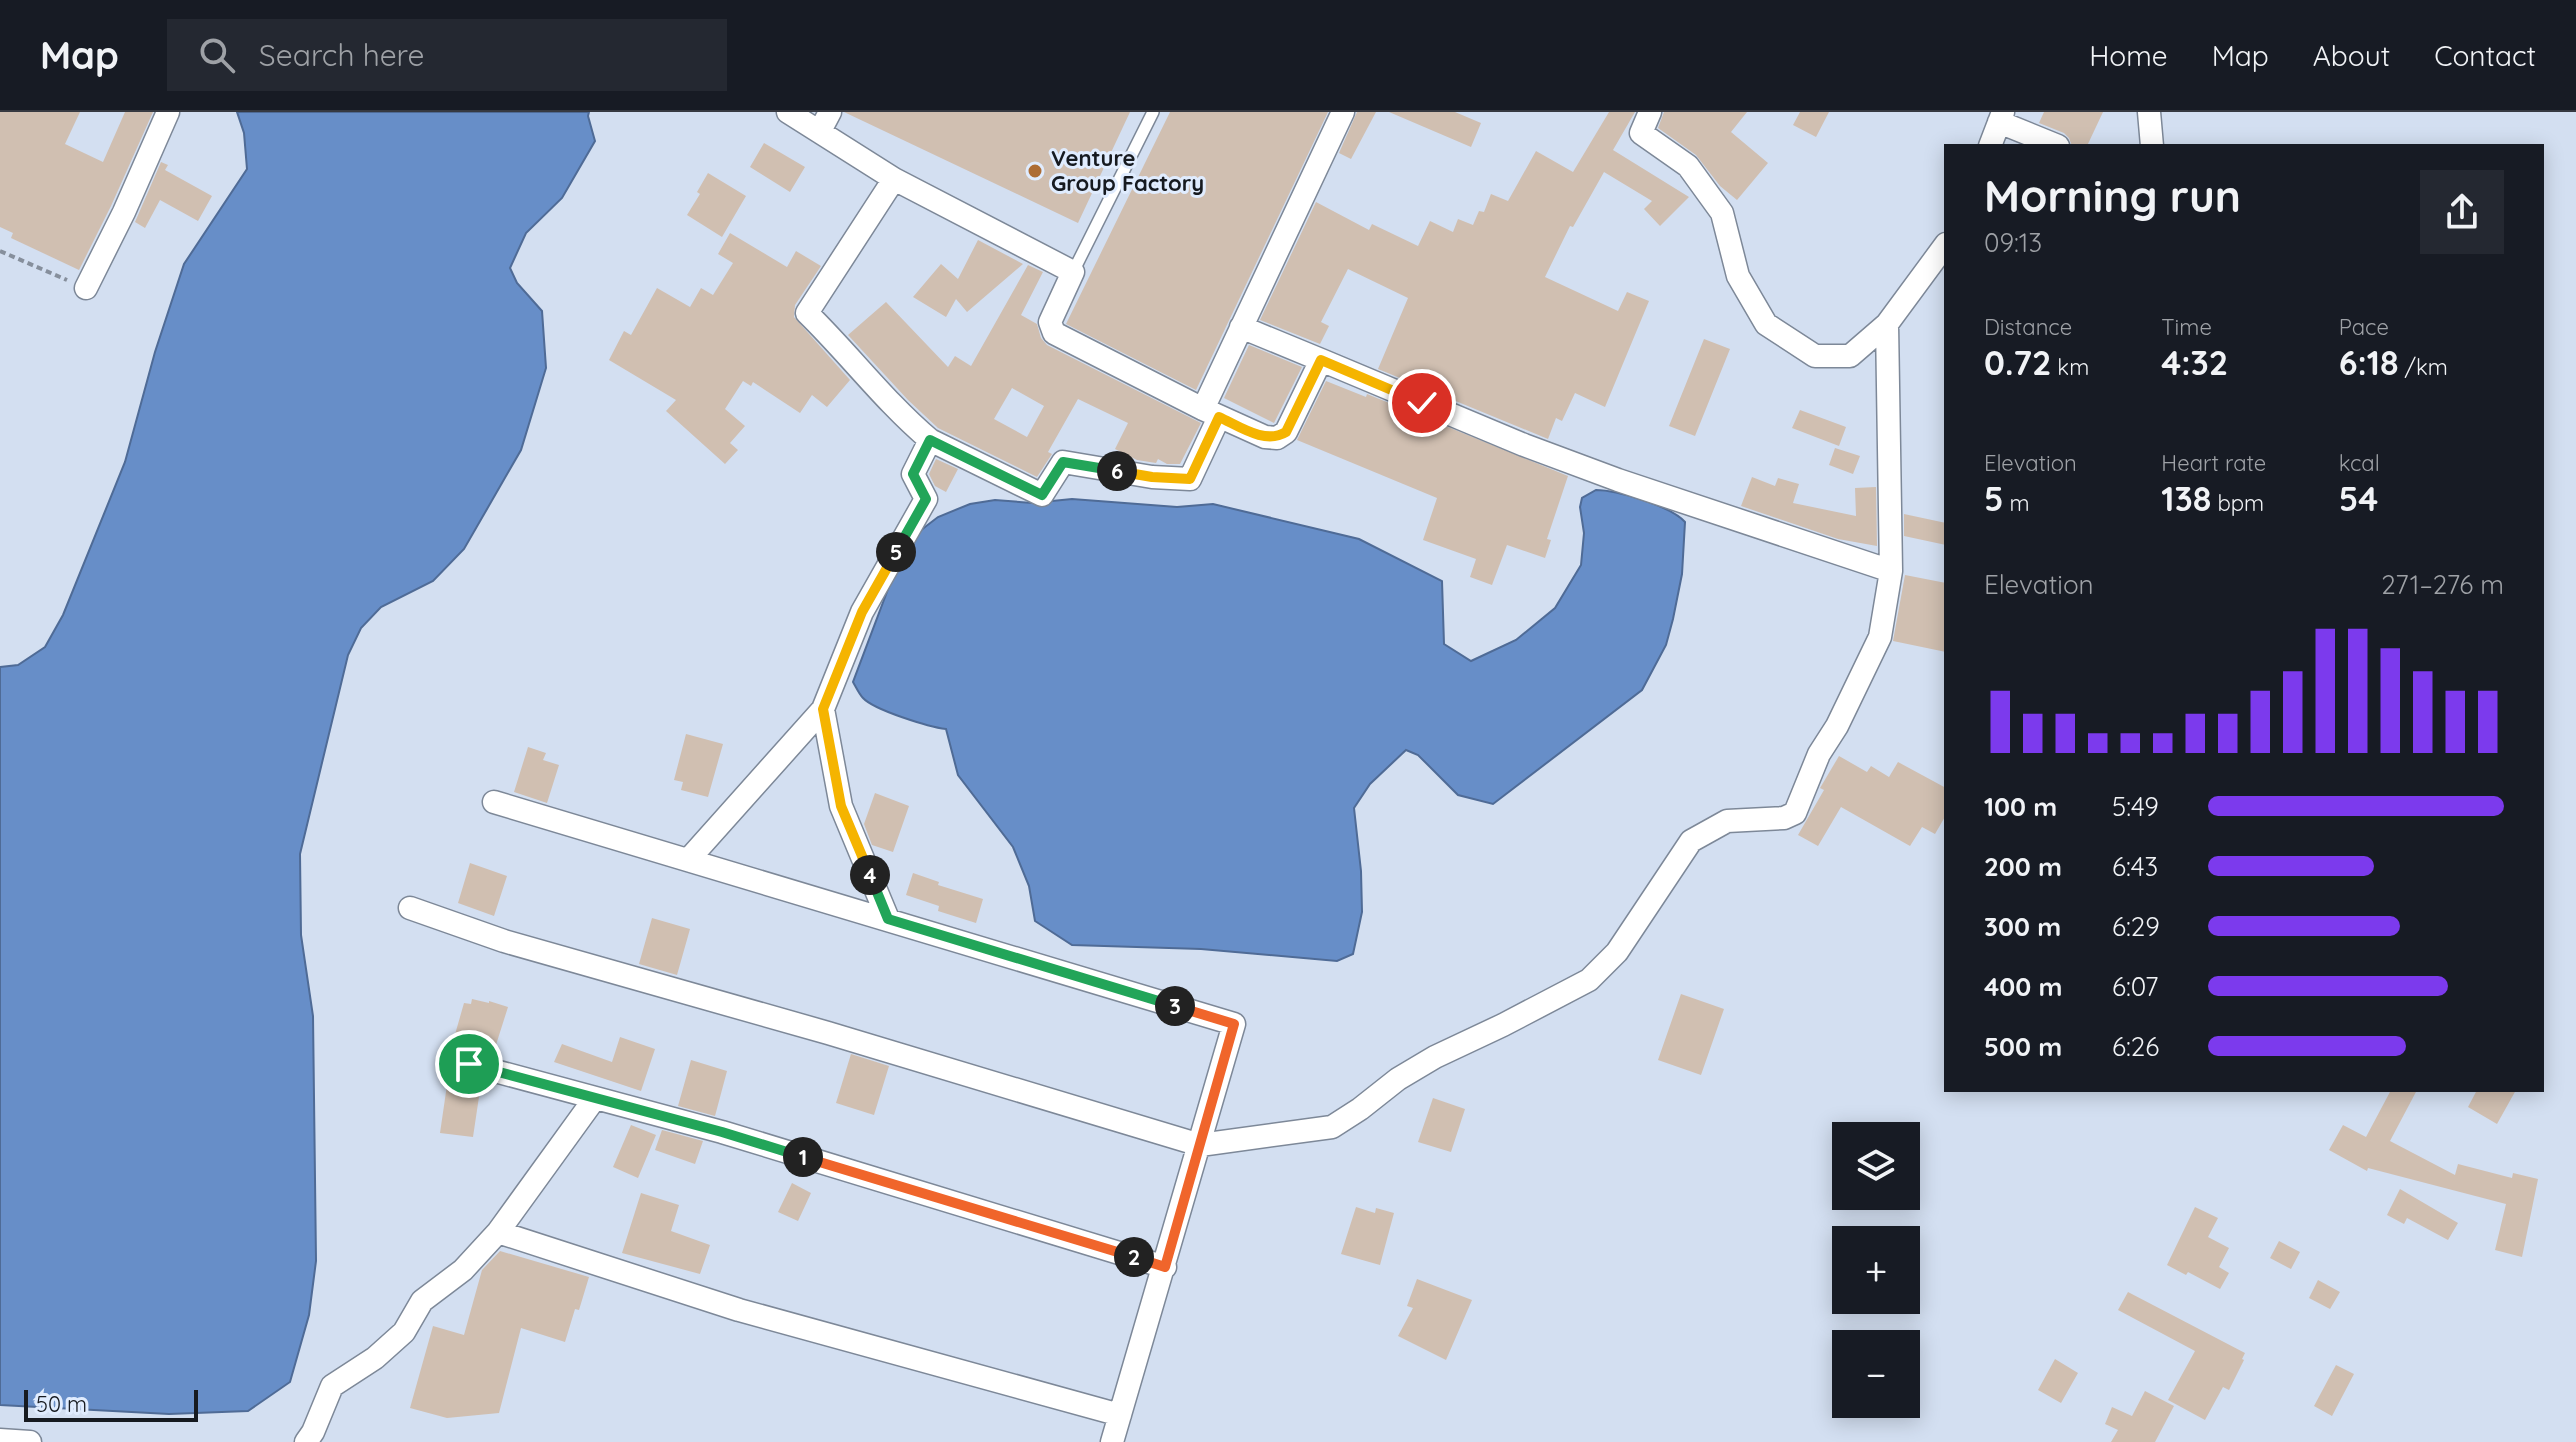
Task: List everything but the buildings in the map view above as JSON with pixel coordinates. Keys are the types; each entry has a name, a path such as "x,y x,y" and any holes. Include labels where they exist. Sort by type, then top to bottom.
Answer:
{"street":[{"path":"86,288 168,112"},
{"path":"788,112 825,121 894,179 1073,272 1050,322 1054,333 1211,413 1265,437 1277,438 1286,432 1321,360"},
{"path":"894,179 807,313 913,425 930,440 1042,495 1063,462 1152,477 1190,479 1241,327 1343,112"},
{"path":"1650,112 1641,133 1688,166 1722,213 1738,276 1766,324 1815,356 1850,356 1887,324 1944,247"},
{"path":"2149,112 2152,144"},
{"path":"1991,144 2001,117 2054,144"},
{"path":"410,908 504,941 828,1033 1200,1145 1332,1127 1398,1079 1435,1057 1589,980 1617,952 1691,841 1727,821 1784,818 1795,813 1819,754 1880,637 1891,571 1887,324"},
{"path":"1241,327 1524,445 1618,480 1891,571"},
{"path":"689,859 823,709 862,612 926,499 913,474 930,440"},
{"path":"823,709 841,806 888,919"},
{"path":"494,802 1234,1024 1112,1442"},
{"path":"469,1064 722,1132 1165,1267"},
{"path":"306,1442 332,1386 375,1358 404,1332 422,1301 463,1270 498,1232 595,1098"},
{"path":"498,1232 739,1310 1120,1415"},
{"path":"0,1440 30,1442"}],"lane":[{"path":"1073,272 1153,112"}],"path":[{"path":"0,251 86,288"}],"water":[{"path":"237,112 589,112 595,141 562,198 526,233 510,268 517,283 542,311 546,368 521,450 464,549 433,581 381,607 361,628 348,655 300,854 301,935 313,1016 316,1261 309,1315 290,1382 248,1411 169,1414 0,1405 0,667 18,665 45,647 63,615 125,462 155,352 184,264 247,169 244,133"},
{"path":"1596,490 1643,500 1668,510 1685,522 1682,574 1673,619 1666,645 1642,690 1493,804 1458,795 1418,755 1406,750 1370,784 1354,808 1362,912 1353,954 1337,961 1201,949 1072,945 1035,921 1029,886 1013,847 958,775 946,729 878,708 863,698 853,682 893,576 916,534 938,517 970,504 995,500 1032,503 1072,499 1177,507 1213,504 1359,539 1442,581 1444,644 1471,661 1516,640 1555,608 1581,565 1584,533 1580,507 1582,498"}],"place":[{"name":"Venture Group Factory","path":"1035,171"}],"route":[{"path":"469,1064 722,1132 1165,1267 1234,1024 888,919 841,806 823,709 862,612 926,499 913,474 930,440 1042,495 1063,462 1152,477 1190,479 1219,417 1265,437 1277,438 1286,432 1321,360 1422,403"}]}
